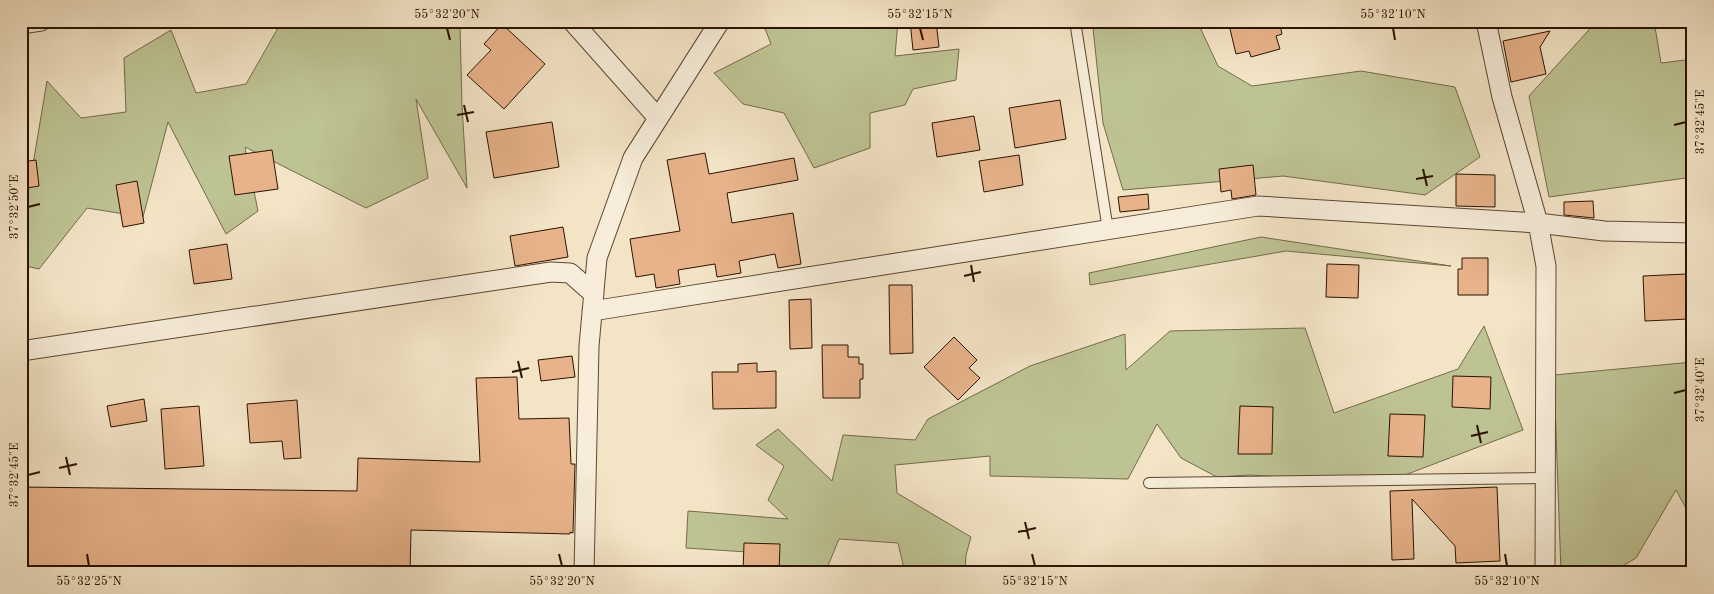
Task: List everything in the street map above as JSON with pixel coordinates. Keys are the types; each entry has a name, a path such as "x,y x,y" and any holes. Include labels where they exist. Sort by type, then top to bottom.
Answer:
{"street":[{"path":"21,24 41,21"},
{"path":"572,21 658,118"},
{"path":"584,573 589,346 597,258 633,158 720,21"},
{"path":"1486,21 1502,97 1538,223 1546,266 1545,573"},
{"path":"593,302 1108,230 1258,206 1538,223 1604,232 1693,233"},
{"path":"21,351 551,272 570,273 593,302"}],"lane":[{"path":"1075,21 1108,230"},
{"path":"1149,483 1546,478"}],"green space":[{"path":"282,21 467,21 460,26 467,188 416,99 428,178 366,208 245,147 258,211 226,234 168,122 143,217 87,208 39,269 21,265 21,177 32,170 47,81 81,118 126,112 124,58 171,30 196,93 246,84"},
{"path":"762,21 898,21 895,56 959,49 956,80 913,89 905,105 870,113 870,148 814,168 784,113 743,104 714,73 771,44"},
{"path":"1114,21 1197,21 1218,66 1252,86 1361,71 1455,87 1480,157 1425,195 1283,176 1123,190 1103,123 1093,28"},
{"path":"1597,21 1654,21 1661,63 1693,59 1693,177 1549,197 1529,96"},
{"path":"1261,237 1451,266 1286,251 1090,285 1089,273"},
{"path":"1484,326 1523,430 1405,475 1284,477 1250,475 1217,477 1181,458 1157,424 1128,479 990,476 990,456 895,465 897,493 971,537 966,555 965,573 905,573 898,543 839,539 825,573 752,573 747,552 686,548 688,511 788,519 768,500 784,466 756,445 778,429 832,481 843,435 915,440 928,419 1030,366 1125,334 1126,370 1170,331 1305,328 1334,413 1458,369"},
{"path":"1693,362 1693,513 1688,512 1676,490 1636,558 1611,573 1561,573 1554,375"}],"building":[{"path":"910,21 936,21 939,47 913,50"},
{"path":"1241,21 1279,21 1282,34 1276,36 1280,49 1251,57 1249,51 1236,54 1229,25"},
{"path":"502,24 545,64 504,109 467,75 491,50 484,44"},
{"path":"1550,31 1540,47 1546,74 1511,82 1503,41"},
{"path":"1060,100 1066,139 1015,148 1009,108"},
{"path":"974,116 980,150 937,157 932,123"},
{"path":"552,122 559,167 494,178 486,132"},
{"path":"272,150 278,189 235,195 229,156"},
{"path":"705,153 709,174 794,158 798,180 727,193 732,223 793,213 801,264 778,268 775,254 739,261 741,273 717,277 715,264 678,270 680,284 656,288 654,274 636,277 630,239 680,231 667,160"},
{"path":"1019,155 1023,185 984,192 979,161"},
{"path":"36,160 39,186 21,189 21,162"},
{"path":"1253,165 1256,195 1232,199 1231,190 1221,192 1219,169"},
{"path":"1456,174 1495,175 1495,207 1456,206"},
{"path":"137,181 144,223 123,227 116,185"},
{"path":"1148,194 1149,209 1120,212 1118,197"},
{"path":"1593,201 1594,218 1564,215 1564,202"},
{"path":"563,227 568,257 515,266 510,236"},
{"path":"227,244 232,279 194,284 189,250"},
{"path":"1462,258 1488,258 1488,295 1458,295 1458,269 1462,269"},
{"path":"1327,264 1359,265 1358,298 1326,297"},
{"path":"1686,274 1689,319 1645,321 1643,276"},
{"path":"889,285 912,285 913,353 890,354"},
{"path":"811,299 812,348 790,349 789,300"},
{"path":"954,337 977,360 969,368 980,378 958,400 924,367"},
{"path":"822,345 848,345 848,357 859,357 859,364 863,364 863,379 860,379 860,398 823,398"},
{"path":"572,356 575,377 541,381 538,360"},
{"path":"757,363 757,372 776,371 776,408 713,409 712,372 738,372 738,364"},
{"path":"1453,376 1491,377 1490,409 1452,407"},
{"path":"517,377 519,419 569,418 571,464 575,464 573,533 411,530 410,573 21,573 21,487 357,491 358,458 480,462 476,378"},
{"path":"144,399 147,421 111,427 107,406"},
{"path":"297,400 301,458 284,459 282,441 250,443 247,404"},
{"path":"199,406 204,466 165,469 161,409"},
{"path":"1240,406 1273,407 1272,454 1238,454"},
{"path":"1390,414 1425,415 1423,457 1388,456"},
{"path":"1497,487 1500,561 1456,563 1455,546 1412,499 1414,559 1392,560 1390,491"},
{"path":"744,543 780,544 779,573 743,573"}]}
